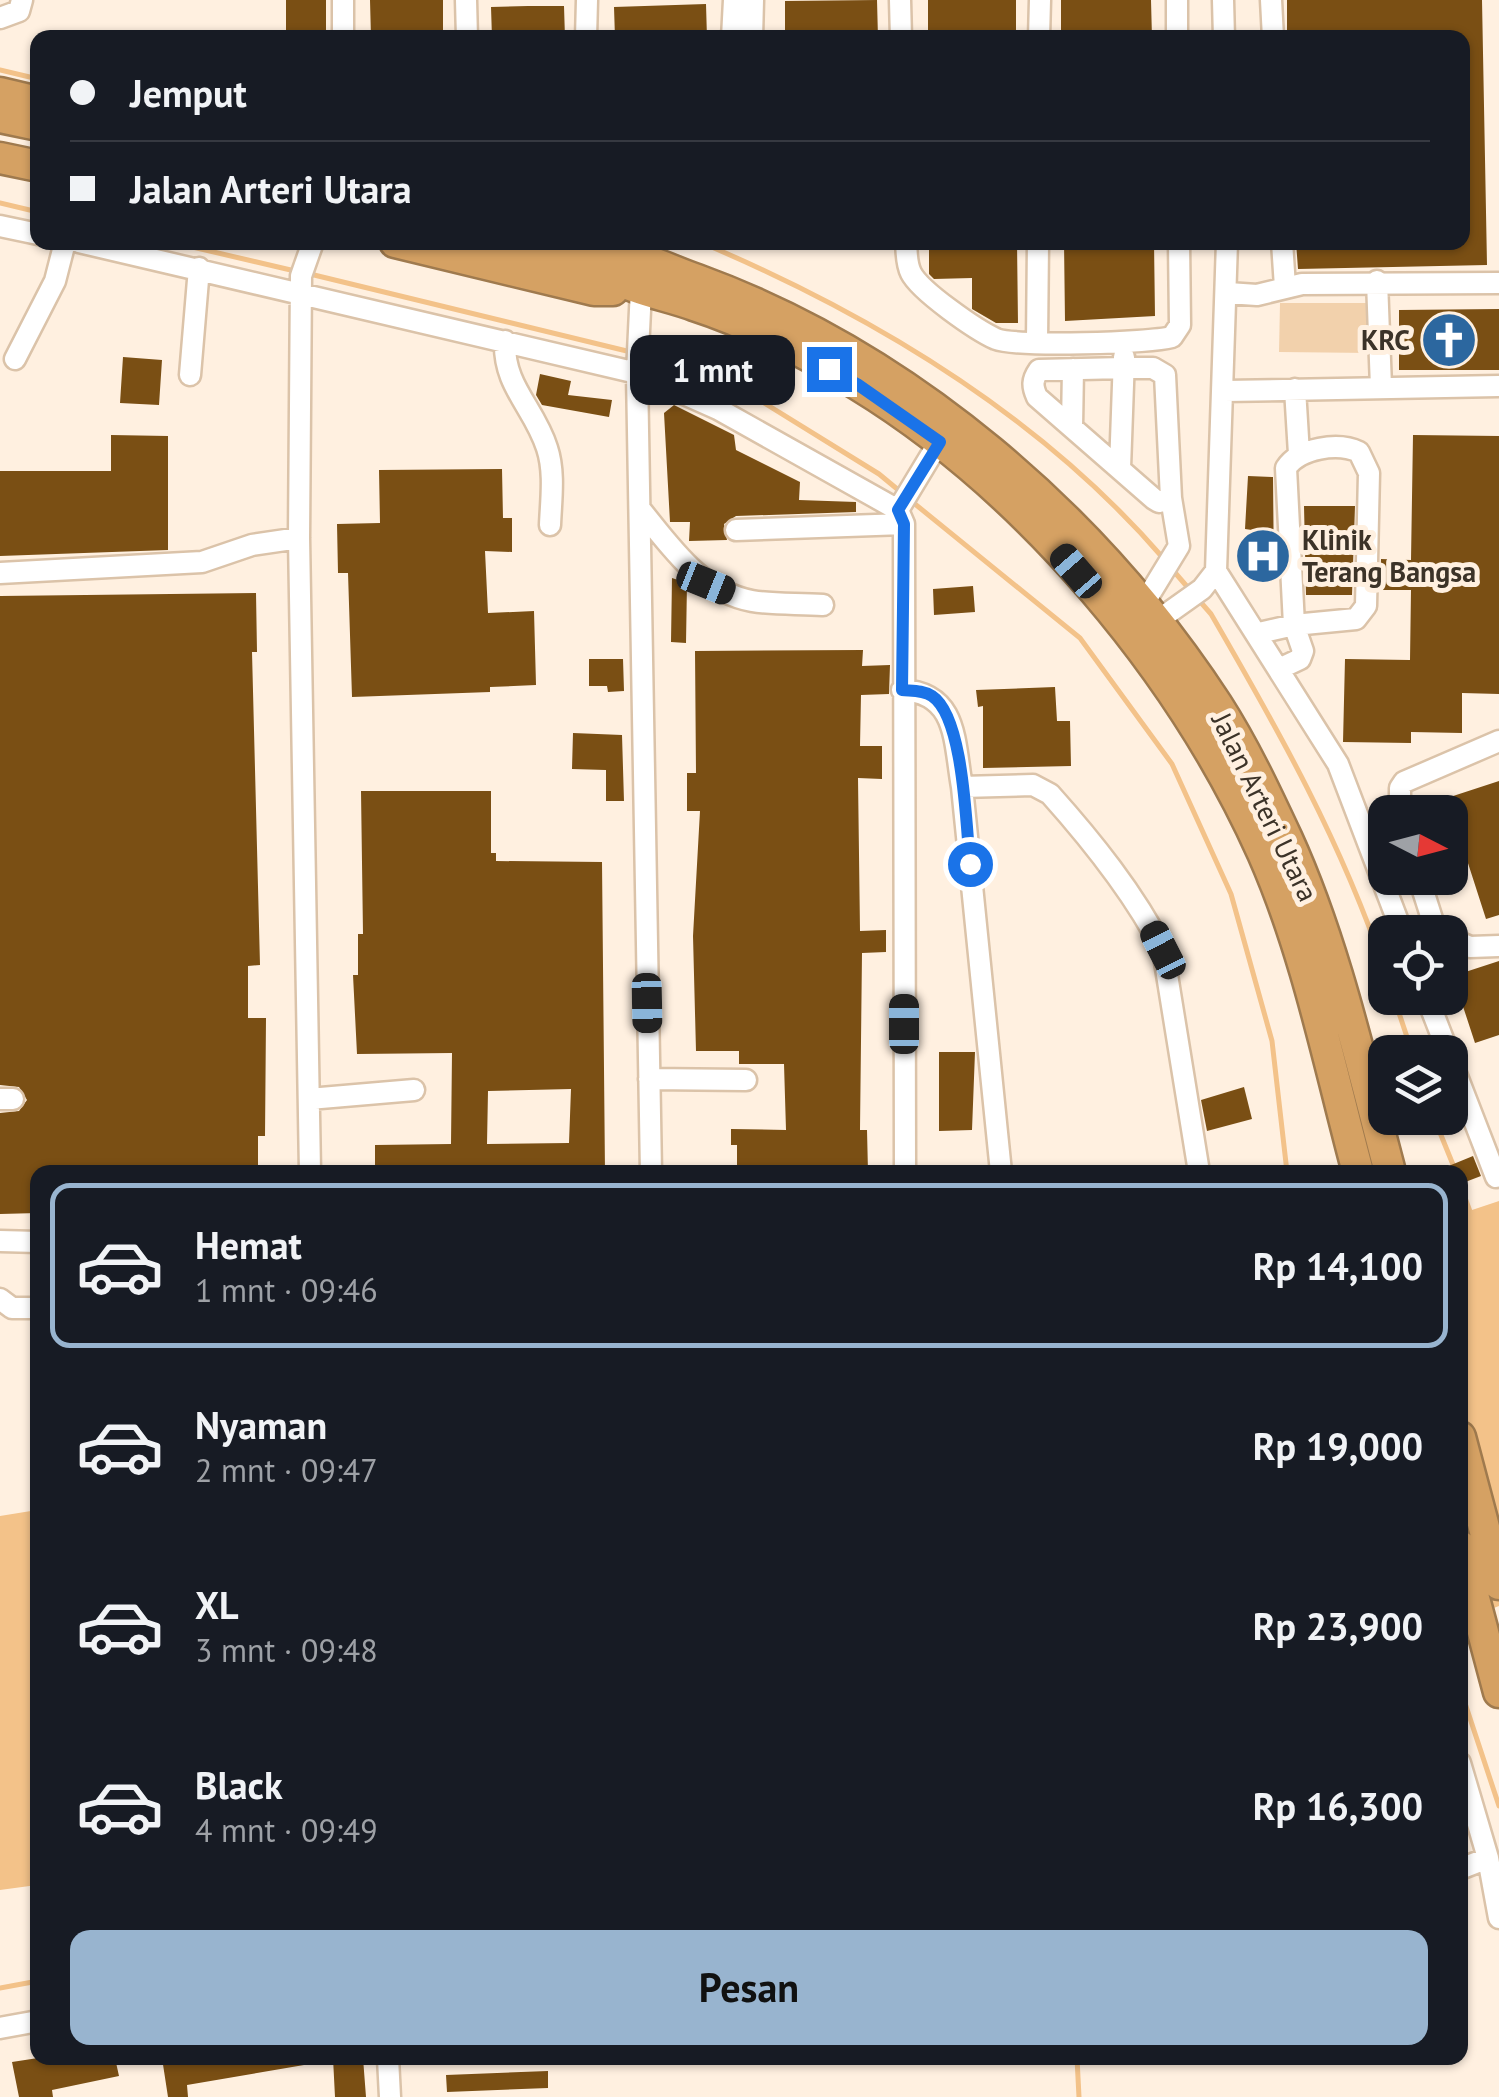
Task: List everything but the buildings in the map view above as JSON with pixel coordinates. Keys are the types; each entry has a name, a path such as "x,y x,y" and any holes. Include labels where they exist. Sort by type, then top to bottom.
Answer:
{"highway":[{"path":"0,94 30,100"},
{"path":"0,117 30,123"},
{"path":"0,127 30,133"},
{"path":"0,158 30,164"},
{"path":"428,250 640,300"},
{"path":"533,250 549,254 640,300"},
{"name":"Jalan Arteri Utara","path":"625,250 768,309 906,389 992,455 1097,550 1158,612 1218,708 1289,843 1315,909 1363,1152"},
{"name":"Jalan Arteri Utara","path":"640,300 696,305 773,339 857,384 931,455 1047,538 1134,638 1193,724 1263,854 1288,917 1363,1152"},
{"path":"1468,1467 1499,1584"},
{"path":"1468,1575 1499,1692"}],"street":[{"path":"0,18 18,13 22,0"},
{"path":"342,0 343,30"},
{"path":"466,0 467,30"},
{"path":"586,30 587,0"},
{"path":"732,30 734,0"},
{"path":"752,30 753,0"},
{"path":"900,0 901,30"},
{"path":"1039,30 1040,0"},
{"path":"1176,0 1177,30"},
{"path":"1224,0 1224,30"},
{"path":"1272,0 1273,30"},
{"path":"0,226 30,232"},
{"path":"16,358 55,282 63,250"},
{"path":"116,250 300,284 506,341 637,366 902,511"},
{"path":"310,1165 299,538 300,284 311,250"},
{"path":"907,250 908,267 916,282 955,312 997,340 1037,342 1166,339 1178,332 1179,250"},
{"path":"1037,342 1038,250"},
{"path":"1158,612 1202,588 1216,571 1227,250"},
{"path":"1283,250 1285,287"},
{"path":"190,375 198,268"},
{"path":"1228,294 1257,295 1285,287 1377,282 1499,284"},
{"path":"1377,282 1381,387"},
{"path":"640,300 637,366 650,1165"},
{"path":"1120,468 1126,340"},
{"path":"506,341 506,370 540,431 552,466 550,525"},
{"path":"1158,612 1163,576 1178,551 1170,498 1165,375 1154,368 1039,370 1033,388 1037,397 1154,500 1170,498"},
{"path":"1072,427 1073,369"},
{"path":"1225,391 1499,386"},
{"path":"1295,389 1299,454"},
{"path":"1259,633 1294,625 1356,618 1366,606 1367,462 1348,447 1299,454 1286,468 1294,625 1302,656 1281,668"},
{"path":"906,1165 902,511 931,455"},
{"path":"640,509 706,583 750,601 823,604"},
{"path":"736,530 902,511"},
{"path":"0,573 202,562 252,545 299,538"},
{"path":"1216,571 1281,668 1368,822"},
{"path":"902,690 934,697 945,710 962,787 1000,1165"},
{"path":"1402,795 1404,782 1499,741"},
{"path":"962,787 1033,785 1050,794 1124,885 1151,927 1163,950 1198,1165"},
{"path":"1468,946 1499,946"},
{"path":"648,1079 746,1080"},
{"path":"308,1098 414,1090"},
{"path":"1468,1104 1496,1177"},
{"path":"0,1241 30,1242"},
{"path":"0,1299 12,1308 30,1308"},
{"path":"1468,1789 1488,1858 1499,1918"},
{"path":"1468,1866 1488,1858"},
{"path":"0,2028 30,2022"},
{"path":"388,2065 390,2097"}],"shaded area":[{"path":"1280,303 1370,303 1370,353 1279,352"},
{"path":"1499,1201 1499,1606 1468,1618 1468,1211"},
{"path":"30,1511 30,1886 0,1890 0,1516"}],"waterway":[{"path":"0,70 30,77"},
{"path":"0,203 30,210"},
{"path":"205,250 295,271"},
{"path":"718,250 828,302 950,374 1064,459 1164,559"},
{"path":"310,274 635,353"},
{"path":"645,355 714,372 879,474 902,493"},
{"path":"910,500 1080,638 1172,764 1231,894 1272,1041 1286,1165"},
{"path":"1171,568 1190,590"},
{"path":"1197,598 1211,614 1307,788 1368,923"},
{"path":"1400,1015 1406,1035"},
{"path":"1441,1135 1453,1165"},
{"path":"1468,1206 1471,1214"},
{"path":"1468,1712 1499,1806"},
{"path":"0,1988 30,1982"},
{"path":"1077,2065 1079,2097"}],"place":[{"name":"KRC","path":"1449,340"},
{"name":"Klinik Terang Bangsa","path":"1263,556"}],"route":[{"path":"829,369 940,442 898,510 904,524 902,690 934,697 951,725 970,864"}]}
